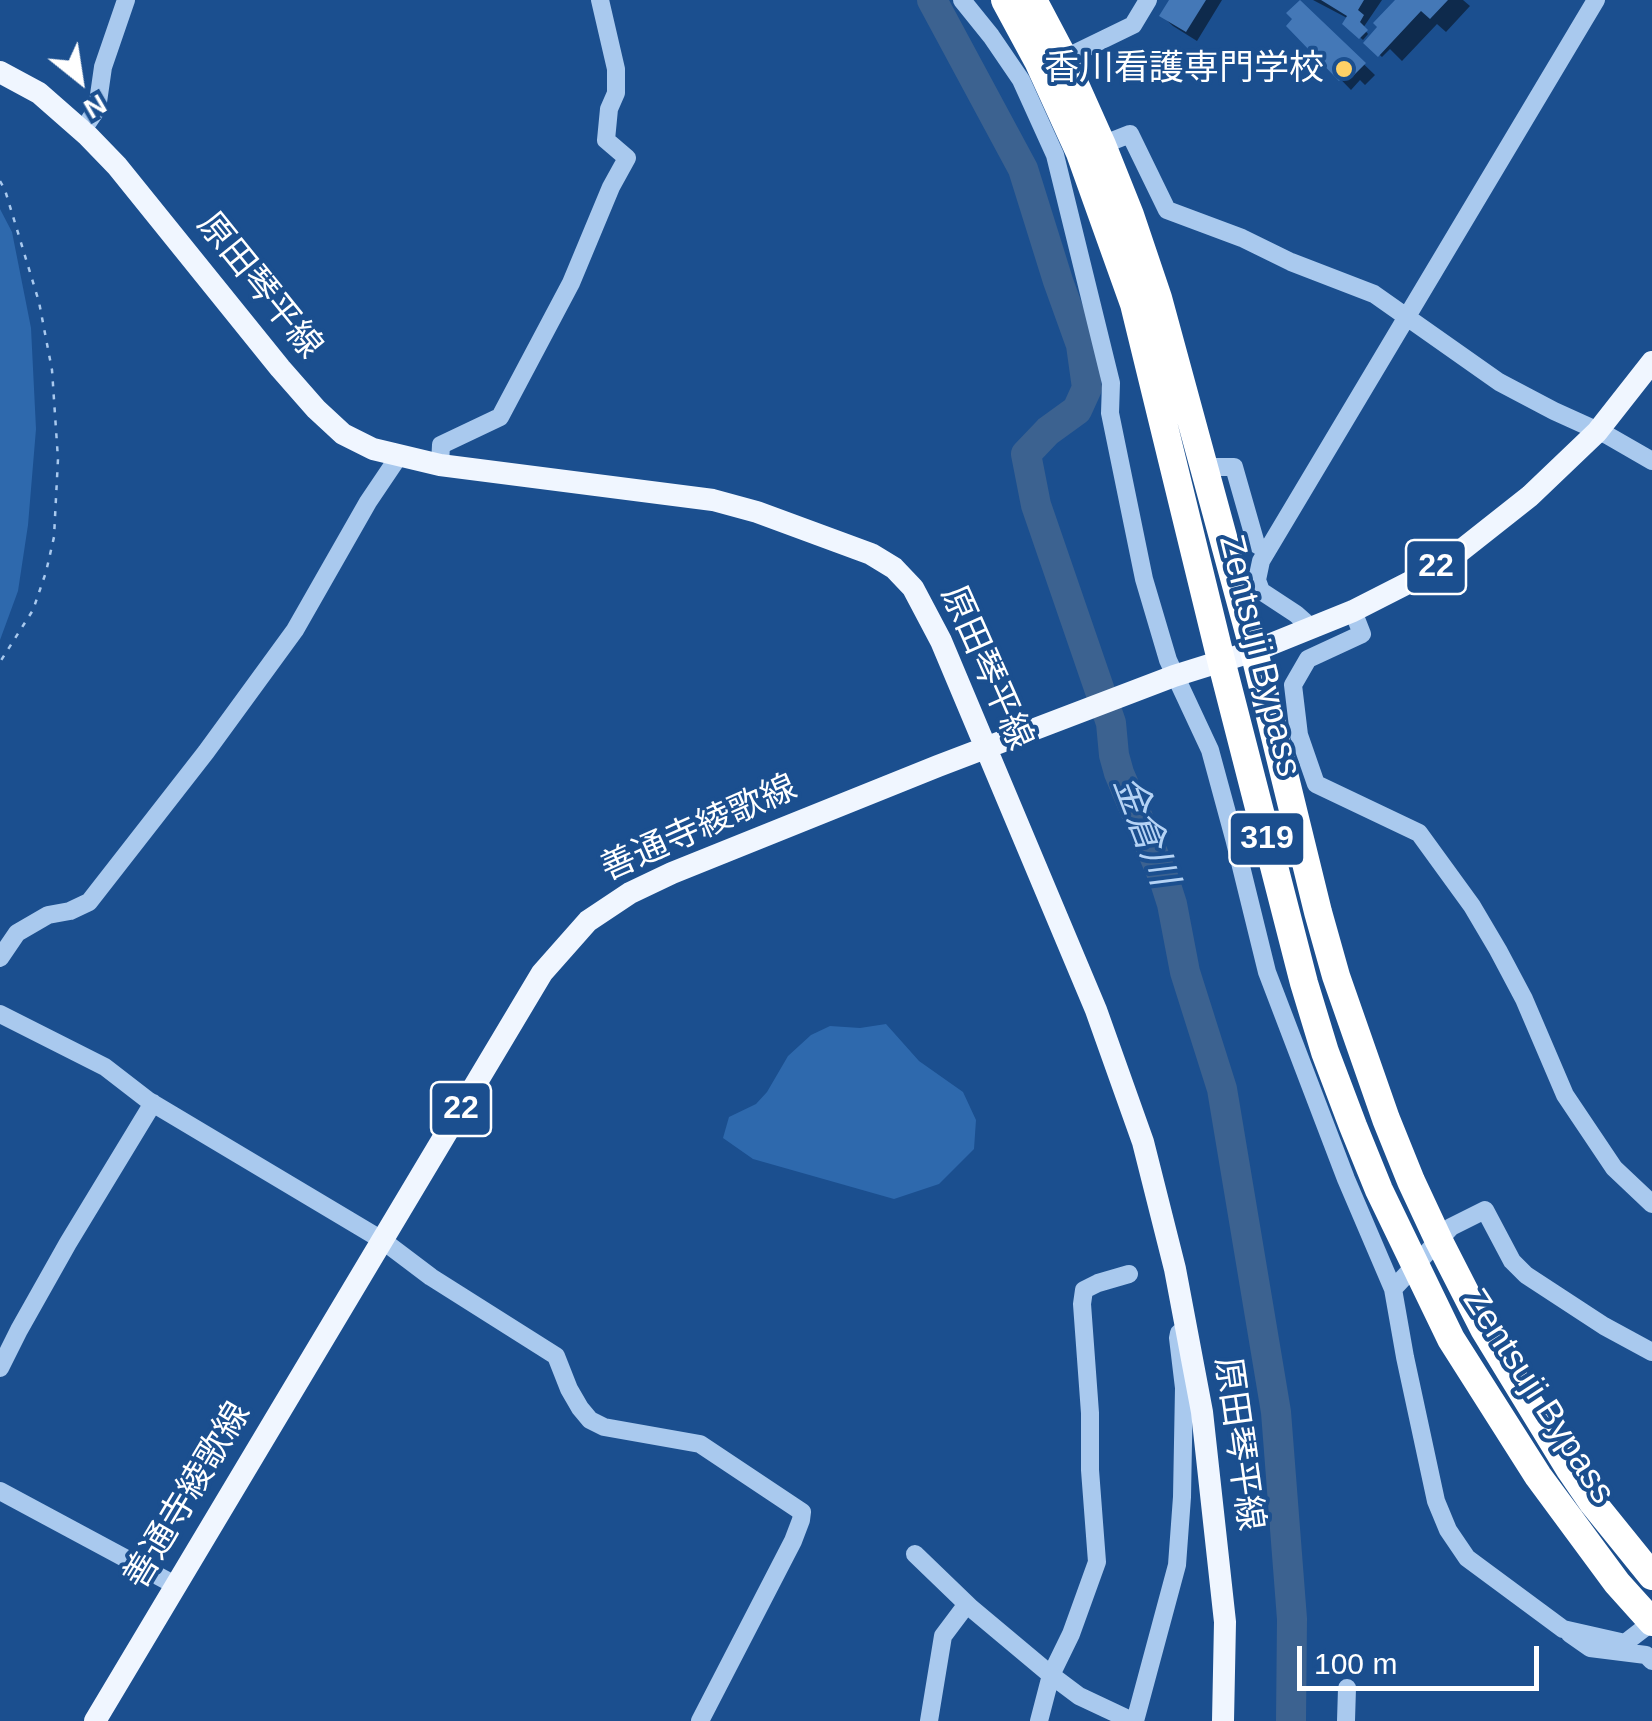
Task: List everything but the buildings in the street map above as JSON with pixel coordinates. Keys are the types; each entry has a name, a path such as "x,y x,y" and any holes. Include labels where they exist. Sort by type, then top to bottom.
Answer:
{"highway":[{"name":"Zentsuji Bypass","path":"1005,0 1080,153 1134,304 1220,660 1304,983 1325,1052 1379,1190 1451,1339 1538,1476 1617,1584 1652,1622"},
{"name":"Zentsuji Bypass","path":"1033,0 1102,145 1158,298 1254,652 1318,912 1386,1119 1411,1181 1484,1329 1569,1468 1652,1576"}],"main road":[{"name":"原田琴平線","path":"0,72 39,93 82,130 116,166 280,368 343,434 374,448 440,466 713,500 758,512 871,554 894,568 913,588 1096,1010 1144,1142 1175,1269 1202,1412 1225,1622 1223,1721"},
{"name":"善通寺綾歌線","path":"95,1721 542,973 588,921 630,893 672,873 1168,679 1254,652 1353,610 1448,560 1530,496 1597,432 1652,362"}],"street":[{"path":"82,130 97,108 102,67 126,0"},
{"path":"440,466 441,444 500,417 571,284 611,186 627,158 606,140 609,108 616,94 616,69 600,0"},
{"path":"962,0 1022,80 1055,155 1111,383 1110,414 1168,679 1210,750 1267,972 1346,1179 1393,1289 1436,1501 1448,1530 1467,1558 1590,1648 1646,1654 1652,1661"},
{"path":"1063,59 1133,24 1148,0"},
{"path":"1308,629 1296,614 1261,591 1256,580 1261,560 1596,0"},
{"path":"1102,145 1130,134 1167,210 1374,294 1499,382 1652,461"},
{"path":"0,958 17,933 48,916 89,902 206,752 294,630 368,502 400,456"},
{"path":"1205,468 1234,467 1256,544 1267,551"},
{"path":"1353,610 1362,634 1308,660 1293,685 1299,735 1316,784 1419,833 1462,891 1498,950 1566,1095 1614,1168 1652,1204"},
{"path":"0,1014 105,1067 153,1103 382,1240 431,1277 556,1356 568,1389 590,1420 604,1427 700,1444 802,1512 793,1541 700,1721"},
{"path":"0,1368 68,1243 153,1103"},
{"path":"1393,1289 1451,1228 1485,1210 1512,1261 1526,1274 1604,1326 1652,1352"},
{"path":"1039,1721 1050,1675 1071,1634 1098,1562 1090,1470 1084,1290 1129,1274"},
{"path":"915,1554 1050,1675 1079,1696 1133,1721 1177,1566 1184,1388 1178,1338 1184,1318"},
{"path":"0,1490 176,1585"},
{"path":"929,1721 943,1636 968,1604"},
{"path":"1563,1629 1625,1643 1652,1622"},
{"path":"1346,1721 1348,1688"}],"path":[{"path":"0,181 39,302 52,370 58,459 54,538 46,572 32,610 0,662"}],"shaded area":[{"path":"0,209 12,232 31,328 36,429 18,591 0,640"},
{"path":"886,1024 919,1061 963,1092 976,1120 974,1149 939,1184 894,1199 753,1159 723,1138 729,1117 756,1104 788,1056 811,1035 830,1026 860,1028"}],"waterway":[{"name":"金倉川","path":"932,0 1023,169 1081,345 1087,388 1077,410 1048,431 1026,454 1036,505 1111,723 1119,773 1172,904 1185,972 1222,1089 1276,1412 1292,1619 1291,1721"}],"place":[{"name":"香川看護専門学校","path":"1344,69"}]}
